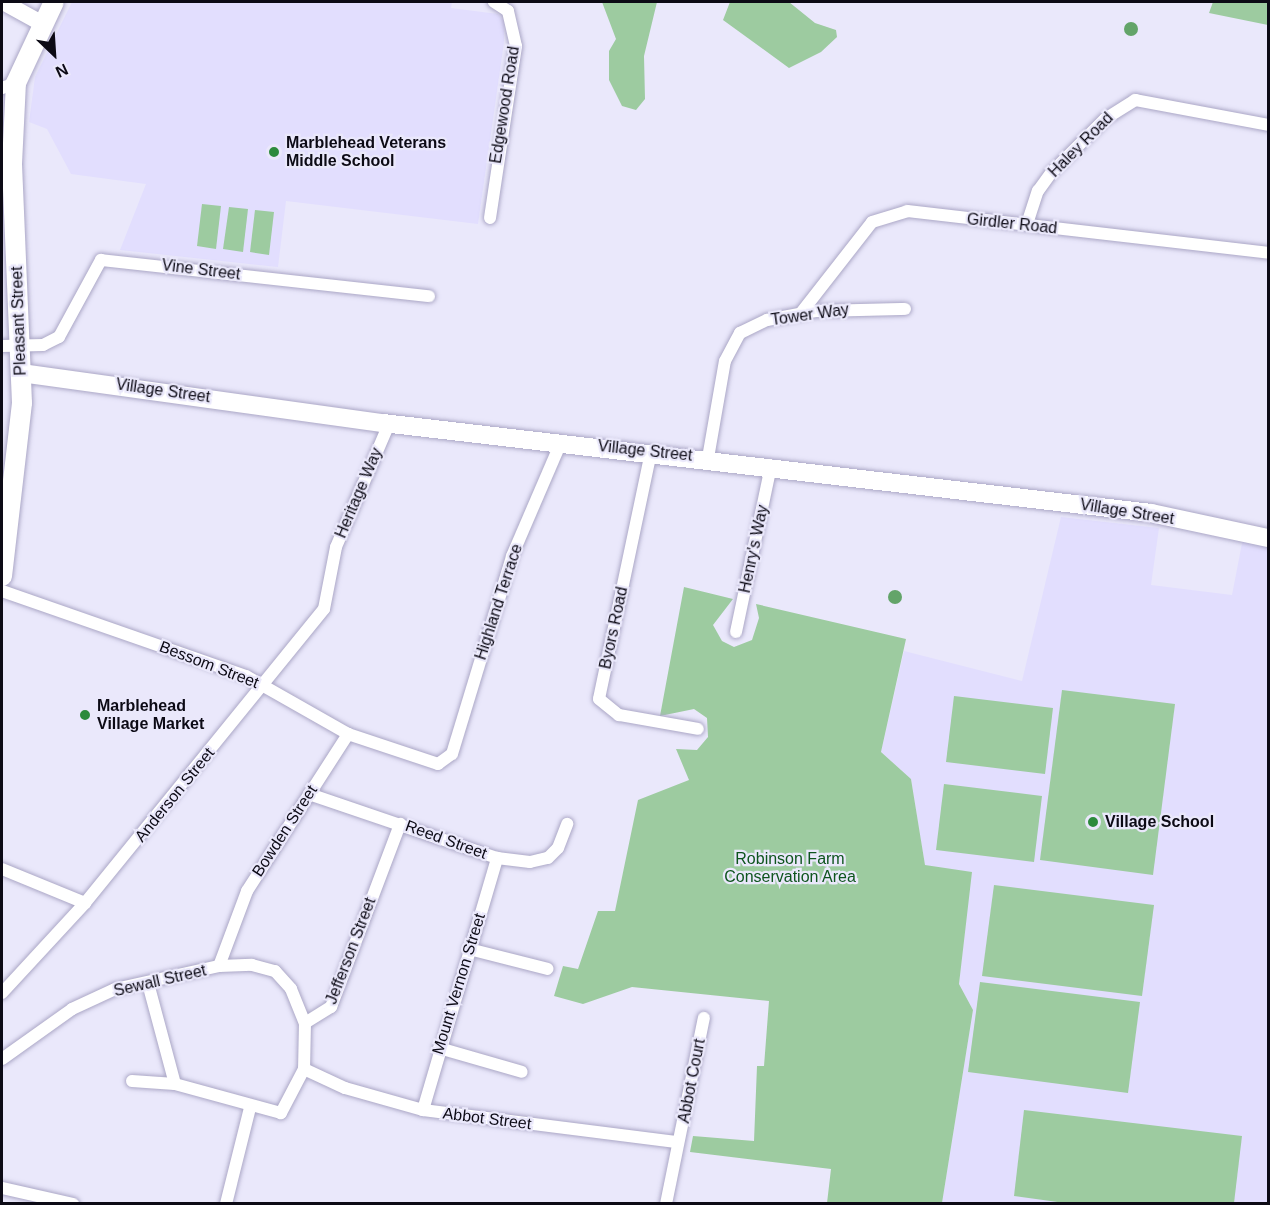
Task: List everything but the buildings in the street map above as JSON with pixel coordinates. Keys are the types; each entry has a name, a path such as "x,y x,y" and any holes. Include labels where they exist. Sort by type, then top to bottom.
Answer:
{"main road":[{"name":"Pleasant Street","path":"2,576 19,450 21,372 11,347 12,164 9,86 41,22 54,2"},
{"name":"Village Street","path":"21,372 389,424 708,458 1151,513 1269,538"}],"street":[{"path":"3,2 41,22"},
{"name":"Edgewood Road","path":"490,218 516,46 508,11 494,2"},
{"name":"Haley Road","path":"1027,224 1038,191 1052,172 1105,119 1135,100 1269,125"},
{"name":"Girdler Road","path":"801,314 857,238 882,218 907,211 1269,253"},
{"name":"Vine Street","path":"11,347 59,337 100,260 429,296"},
{"name":"Tower Way","path":"708,458 730,347 751,326 801,314 905,309"},
{"name":"Heritage Way","path":"263,685 324,609 336,547 389,424"},
{"name":"Highland Terrace","path":"444,762 452,754 512,556 553,441"},
{"name":"Byors Road","path":"651,452 599,699 619,715 698,729"},
{"name":"Henry's Way","path":"736,632 771,466"},
{"name":"Bessom Street","path":"2,591 263,685 348,734 433,763 444,762"},
{"name":"Anderson Street","path":"2,993 85,903 263,685"},
{"name":"Bowden Street","path":"219,966 247,891 348,734"},
{"name":"Reed Street","path":"309,794 497,858 530,862 548,858 567,824"},
{"name":"Jefferson Street","path":"305,1023 330,1007 400,824"},
{"name":"Mount Vernon Street","path":"423,1110 439,1048 497,858"},
{"path":"2,869 85,903"},
{"path":"469,949 548,969"},
{"name":"Sewall Street","path":"2,1058 72,1009 116,989 219,966 252,965 275,971 291,989 305,1023"},
{"path":"148,983 175,1084"},
{"name":"Abbot Court","path":"666,1203 676,1142 704,1018"},
{"path":"132,1081 175,1084 250,1108 281,1113 304,1069 305,1023"},
{"path":"439,1048 522,1072"},
{"name":"Abbot Street","path":"304,1069 345,1088 423,1110 676,1142"},
{"path":"226,1203 250,1108"},
{"path":"2,1188 73,1203"}],"shaded area":[{"name":"Marblehead Veterans Middle School","path":"72,2 452,2 451,8 498,14 504,22 504,42 478,224 286,201 278,267 120,250 146,184 71,174 47,129 29,122 35,77"},
{"path":"1128,22 1134,22 1138,29 1134,36 1128,36 1124,32 1124,26"},
{"name":"Village School","path":"1061,517 1159,528 1151,585 1232,595 1243,538 1268,543 1268,1203 942,1203 973,1010 959,984 971,872 925,866 911,779 881,752 904,651 1022,681"},
{"path":"892,590 898,590 902,597 898,604 892,604 888,600 888,594"}],"green space":[{"path":"602,2 657,2 644,56 645,99 636,110 622,106 609,80 609,51 616,39"},
{"path":"730,2 789,2 815,23 836,30 837,37 821,52 789,68 723,20"},
{"path":"1213,2 1268,2 1268,25 1209,13"},
{"path":"202,204 221,206 216,249 197,246"},
{"path":"229,207 248,209 243,252 223,249"},
{"path":"255,210 274,212 269,255 250,252"},
{"name":"Robinson Farm Conservation Area","path":"684,587 733,599 713,625 722,641 734,647 752,640 759,618 756,604 906,639 881,752 911,779 925,865 972,872 959,984 973,1010 942,1203 827,1203 831,1169 690,1152 693,1136 754,1141 757,1066 764,1066 769,1001 632,987 583,1004 554,996 563,966 578,969 598,911 615,911 638,800 689,780 676,749 697,750 708,737 707,718 694,709 660,716"},
{"path":"1062,690 1175,704 1153,875 1040,860"},
{"path":"954,696 1053,708 1045,774 946,762"},
{"path":"944,784 1042,796 1034,862 936,850"},
{"path":"994,885 1154,905 1142,996 982,976"},
{"path":"980,982 1140,1002 1128,1093 968,1072"},
{"path":"1024,1110 1242,1136 1234,1203 1072,1204 1014,1196"}],"place":[{"name":"Marblehead Veterans Middle School","path":"274,152"},
{"name":"Marblehead Village Market","path":"85,715"},
{"name":"Village School","path":"1093,822"}]}
